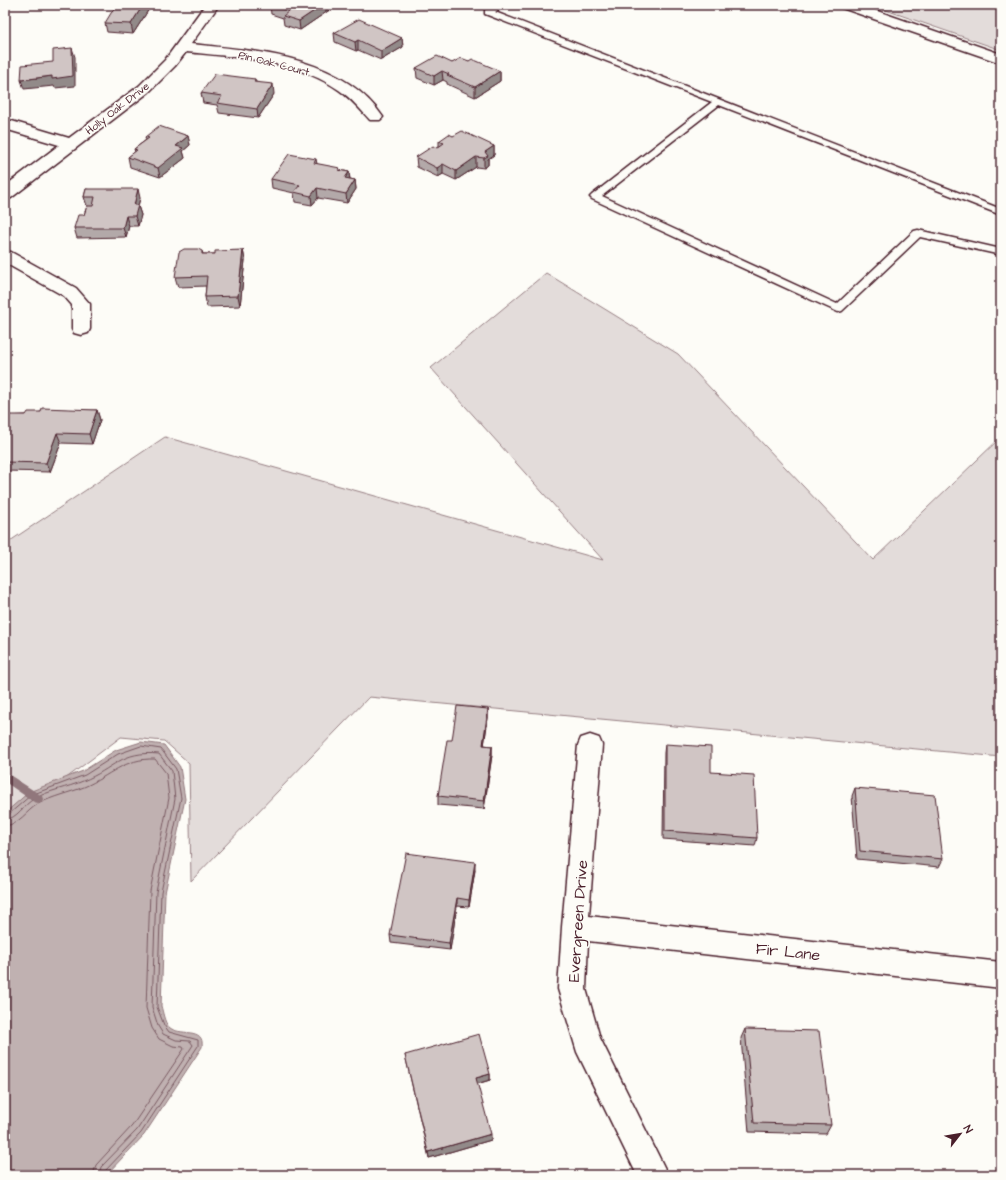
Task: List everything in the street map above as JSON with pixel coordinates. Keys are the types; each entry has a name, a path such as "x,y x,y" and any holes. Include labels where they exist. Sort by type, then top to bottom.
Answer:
{"street":[{"name":"Holly Oak Drive","path":"5,194 144,90 170,63 212,5"},
{"path":"847,5 1001,59"},
{"name":"Pin Oak Court","path":"182,47 248,54 308,70 340,84 362,101 375,117"},
{"path":"5,124 72,144"},
{"path":"5,256 70,292 81,304 81,329"},
{"name":"Evergreen Drive","path":"590,745 575,927 572,989 587,1042 653,1175"},
{"name":"Fir Lane","path":"575,927 1001,975"}],"lane":[{"path":"500,5 488,12 1001,212"},
{"path":"718,102 595,197 838,309 918,233 1001,252"}],"shaded area":[{"path":"872,5 1001,5 1001,50 877,7"},
{"path":"546,273 678,354 873,560 1001,437 1001,757 369,697 191,881 189,763 164,741 121,737 5,824 5,541 7,543 165,437 603,560 431,368"}],"water":[{"path":"141,742 164,745 180,767 185,799 165,893 161,1006 165,1020 169,1027 173,1030 200,1036 202,1047 144,1135 106,1175 5,1175 5,813 29,792 83,771 116,750"}],"building":[{"path":"116,5 143,5 131,24 105,23"},
{"path":"271,5 323,5 299,21 283,16 289,11"},
{"path":"359,19 402,38 381,51 358,40 355,42 334,33"},
{"path":"72,48 73,76 52,79 52,76 21,80 22,65 53,62 53,50"},
{"path":"437,56 452,63 461,58 469,61 472,59 500,71 475,87 447,75 449,74 442,71 434,76 416,68"},
{"path":"215,74 255,79 254,82 273,84 257,109 217,103 222,96 201,93"},
{"path":"159,126 188,136 176,146 183,148 158,168 128,157 137,150 134,149 149,138 145,137"},
{"path":"462,131 494,146 485,152 488,156 484,158 476,157 456,171 443,164 437,168 416,157 433,146 437,148 444,143 439,141 449,134 453,136"},
{"path":"289,154 316,159 314,163 340,168 338,170 349,172 345,178 355,180 346,194 317,188 311,196 294,192 300,185 271,179"},
{"path":"86,189 138,189 134,205 138,205 135,216 126,216 123,228 74,228 78,215 84,215 87,206 93,206 95,197 84,197"},
{"path":"184,249 198,249 202,251 202,254 215,254 215,251 243,250 238,296 205,297 207,276 175,277 179,252"},
{"path":"42,408 97,410 89,434 57,433 46,463 5,462 5,415 26,415 28,412 41,412"},
{"path":"457,706 488,709 483,745 492,746 484,801 438,796 447,740 452,740"},
{"path":"665,744 711,747 711,772 754,775 757,838 665,831"},
{"path":"855,788 935,795 943,859 860,851"},
{"path":"406,853 475,862 469,900 457,898 449,943 390,935"},
{"path":"745,1029 819,1031 831,1125 754,1123"},
{"path":"479,1034 490,1074 476,1078 491,1134 428,1152 405,1055"}],"waterway":[{"path":"5,776 38,799"}]}
